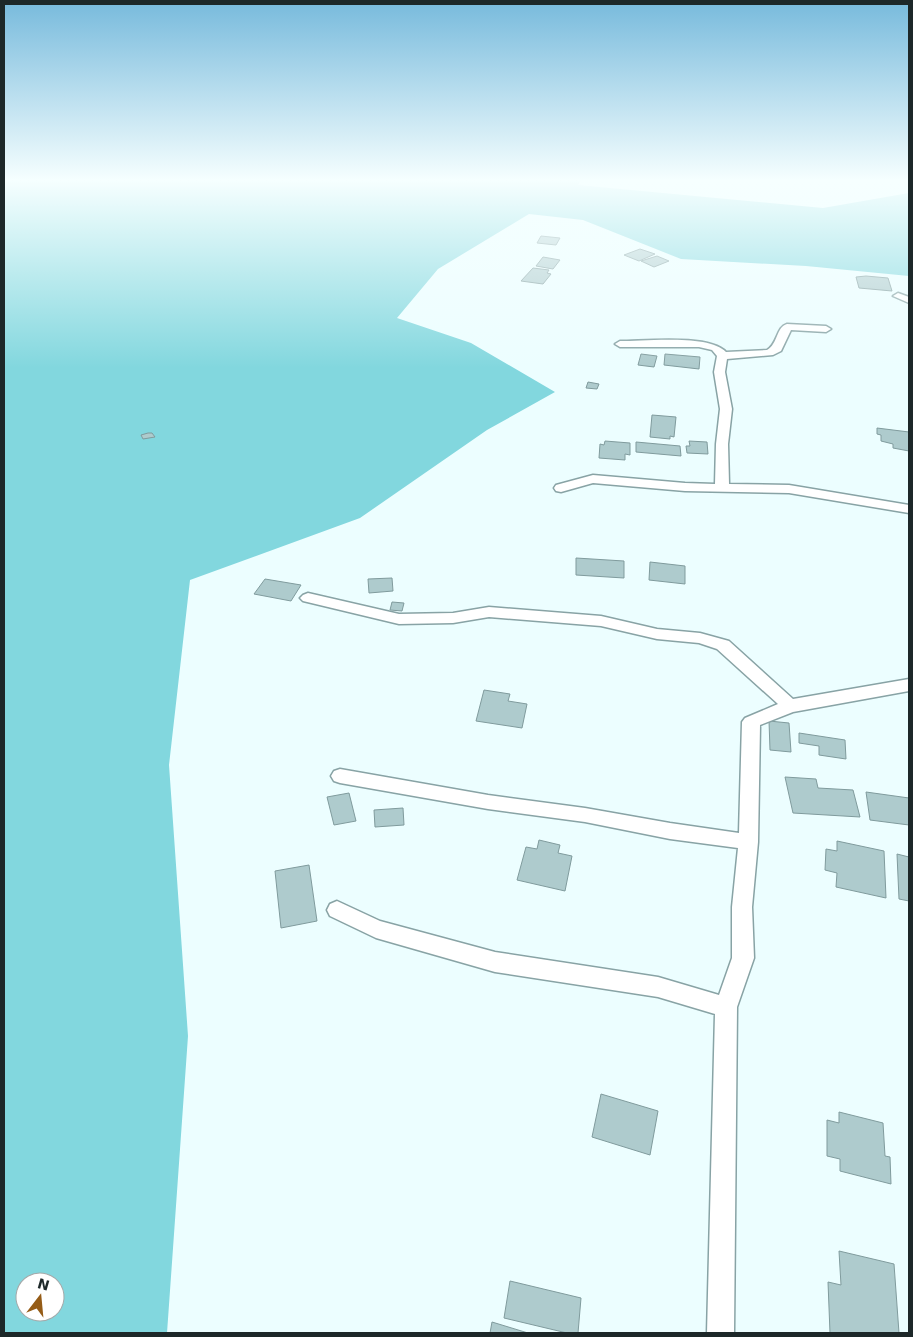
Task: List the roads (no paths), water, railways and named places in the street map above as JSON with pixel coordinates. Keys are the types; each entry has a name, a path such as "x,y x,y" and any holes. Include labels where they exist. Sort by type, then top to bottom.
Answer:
{"street":[{"path":"898,296 909,300"},
{"path":"723,356 769,353 777,350 787,327 826,329"},
{"path":"620,344 699,344 716,348 723,356"},
{"path":"722,487 722,445 727,412 723,385 718,374 719,364 723,356"},
{"path":"562,488 593,479 666,486 789,489 909,509"},
{"path":"308,598 399,620 453,618 489,612 601,621 657,634 700,638 723,645 790,706"},
{"path":"721,1333 726,1007 742,958 742,908 748,842 751,722 790,706 909,685"},
{"path":"340,776 488,802 585,815 670,831 748,842"},
{"path":"337,910 376,929 495,962 658,987 726,1007"}]}
